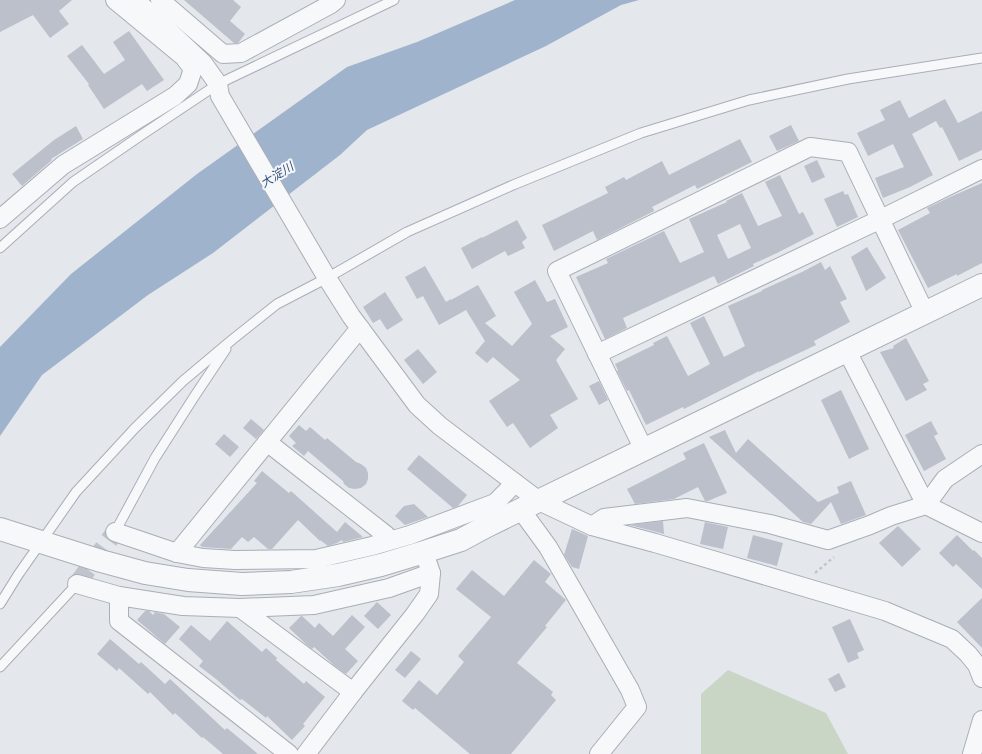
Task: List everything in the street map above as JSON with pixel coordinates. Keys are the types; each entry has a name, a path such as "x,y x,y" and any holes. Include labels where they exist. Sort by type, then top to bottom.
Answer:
{"street":[{"path":"0,219 63,165 175,96 188,84 193,70 184,57 115,0"},
{"path":"135,0 203,63 326,278 351,316 417,405 440,426 515,483 530,505 548,547 630,690 637,707 599,754"},
{"path":"160,0 223,54 241,53 332,1"},
{"path":"644,450 558,271 810,147 848,152 925,313"},
{"path":"598,354 982,170"},
{"path":"0,529 101,561 145,573 188,580 242,584 291,582 338,575 381,565 461,540 982,285"},
{"path":"177,553 360,328"},
{"path":"847,351 926,505 982,533"},
{"path":"267,442 386,535 388,542"},
{"path":"592,526 604,518 687,508 770,524 828,540 870,526 891,516 926,505 945,479 982,454"},
{"path":"115,532 177,553 203,558 235,560 316,558 388,542 495,503 515,483"},
{"path":"530,505 592,526 655,543 885,611 952,639 977,665 982,678"},
{"path":"306,754 429,594 431,573 424,552"},
{"path":"77,584 119,596 183,606 240,608 314,605 389,588 431,573"},
{"path":"119,596 119,621 289,754"},
{"path":"240,608 353,692"},
{"path":"972,754 982,720"}],"lane":[{"path":"0,248 73,182 140,136 219,90 394,0"},
{"path":"0,604 76,492 135,428 182,381 277,304 407,232 513,185 642,133 749,100 848,79 982,58"},
{"path":"115,532 155,458 233,339"},
{"path":"0,667 77,584"}],"green space":[{"path":"728,670 826,713 848,754 701,754 701,694"}],"water":[{"name":"大淀川","path":"515,0 639,0 621,5 546,46 367,130 340,155 213,253 148,295 42,375 0,436 0,347 71,274 197,174 347,67 417,42"}],"building":[{"path":"0,0 72,0 59,11 69,24 50,38 33,15 0,32"},
{"path":"184,0 233,0 241,7 230,21 245,34 238,43 234,43"},
{"path":"129,31 164,80 147,91 142,84 104,109 88,85 89,84 67,56 82,45 104,74 125,60 113,42"},
{"path":"945,99 958,123 982,111 982,150 959,161 942,127 940,128 936,121 912,134 933,175 910,187 883,198 875,178 904,167 893,144 868,156 857,133 885,120 880,110 900,100 909,118"},
{"path":"791,125 799,141 777,151 769,136"},
{"path":"76,126 83,139 51,159 52,160 22,186 12,174 54,140"},
{"path":"740,139 752,162 697,189 695,185 652,207 654,211 597,240 593,231 554,251 542,225 608,193 605,187 624,177 626,180 662,161 669,175"},
{"path":"817,160 825,177 812,183 804,166"},
{"path":"780,175 799,214 803,212 814,234 753,264 754,266 718,284 714,276 623,318 627,328 605,339 576,277 608,263 606,259 664,231 680,263 704,252 689,219 727,202 726,201 742,193 758,226 782,216 765,182","holes":["740,224 751,248 728,259 717,235"]},
{"path":"982,183 982,263 957,276 957,274 928,288 898,230 930,213 927,208"},
{"path":"843,191 845,195 848,194 858,217 837,227 824,199"},
{"path":"517,220 527,238 522,242 525,248 508,256 505,251 472,269 461,248"},
{"path":"867,247 886,278 866,291 851,257"},
{"path":"821,262 825,270 830,266 847,299 840,302 850,322 814,341 816,345 759,371 684,409 683,407 646,425 629,390 627,391 615,364 654,345 653,343 667,336 688,376 710,364 690,323 704,316 724,357 745,346 728,306"},
{"path":"425,266 446,302 478,285 496,316 485,323 512,346 532,324 514,292 535,280 547,302 555,299 568,327 550,336 565,349 556,360 578,399 550,415 558,428 530,448 513,423 507,427 489,401 520,380 493,357 487,363 475,353 485,341 466,310 439,325 423,296 417,299 405,277"},
{"path":"385,292 403,320 387,330 380,319 373,323 363,307"},
{"path":"906,338 929,381 923,384 927,390 906,401 880,352 894,348 893,346"},
{"path":"418,349 437,372 423,384 404,360"},
{"path":"599,381 608,400 599,405 589,386"},
{"path":"841,390 869,449 849,459 821,400"},
{"path":"251,419 264,430 256,439 243,428"},
{"path":"931,421 938,434 934,436 946,459 924,471 905,435"},
{"path":"299,425 306,431 310,427 325,440 327,438 356,462 366,468 368,479 366,484 361,488 349,488 308,451 304,456 292,446 296,443 289,436"},
{"path":"725,430 736,453 748,439 818,502 839,493 837,487 851,481 866,515 841,524 831,502 811,524 803,522 709,437"},
{"path":"224,434 239,447 230,457 215,444"},
{"path":"704,443 727,493 705,501 698,487 674,499 635,504 627,489 686,459 683,453"},
{"path":"419,455 467,495 458,506 453,508 407,469"},
{"path":"262,471 289,493 291,491 337,532 345,522 363,537 343,542 342,540 328,546 320,541 298,520 272,549 268,549 254,537 248,542 242,537 231,549 202,547 200,545 257,483 254,481"},
{"path":"414,504 428,517 405,525 395,516 404,506"},
{"path":"663,521 664,534 630,525"},
{"path":"705,522 728,527 723,549 700,544"},
{"path":"898,526 921,549 902,567 879,543"},
{"path":"572,529 588,536 579,569 572,567 564,555"},
{"path":"753,535 783,543 777,566 747,558"},
{"path":"957,535 982,558 982,589 956,564 953,567 939,553"},
{"path":"534,560 551,574 545,582 566,600 545,626 547,627 517,663 553,692 551,695 556,700 511,754 470,754 415,708 413,710 402,701 419,680 437,695 464,662 458,656 491,617 456,589 472,570 504,596"},
{"path":"982,598 982,648 957,622"},
{"path":"377,602 391,615 378,629 364,616"},
{"path":"145,611 149,611 153,615 155,612 164,614 180,627 165,644 137,620"},
{"path":"352,615 365,627 345,649 358,661 346,674 314,647 312,649 307,645 289,628 302,616 315,628 319,623 333,636"},
{"path":"850,619 864,650 857,653 859,658 848,663 832,627"},
{"path":"227,621 262,652 266,648 277,658 276,660 304,684 306,681 325,697 303,724 305,726 292,740 267,716 266,718 242,699 240,700 199,666 203,661 179,639 191,625 210,641"},
{"path":"110,639 139,664 141,662 165,684 170,679 225,730 227,728 258,754 223,754 203,737 202,738 175,713 173,715 150,692 148,694 119,668 117,671 97,654"},
{"path":"411,651 421,659 405,678 395,670"},
{"path":"839,673 846,687 835,692 828,679"}],"tunnel":[{"path":"77,584 115,532"}]}
